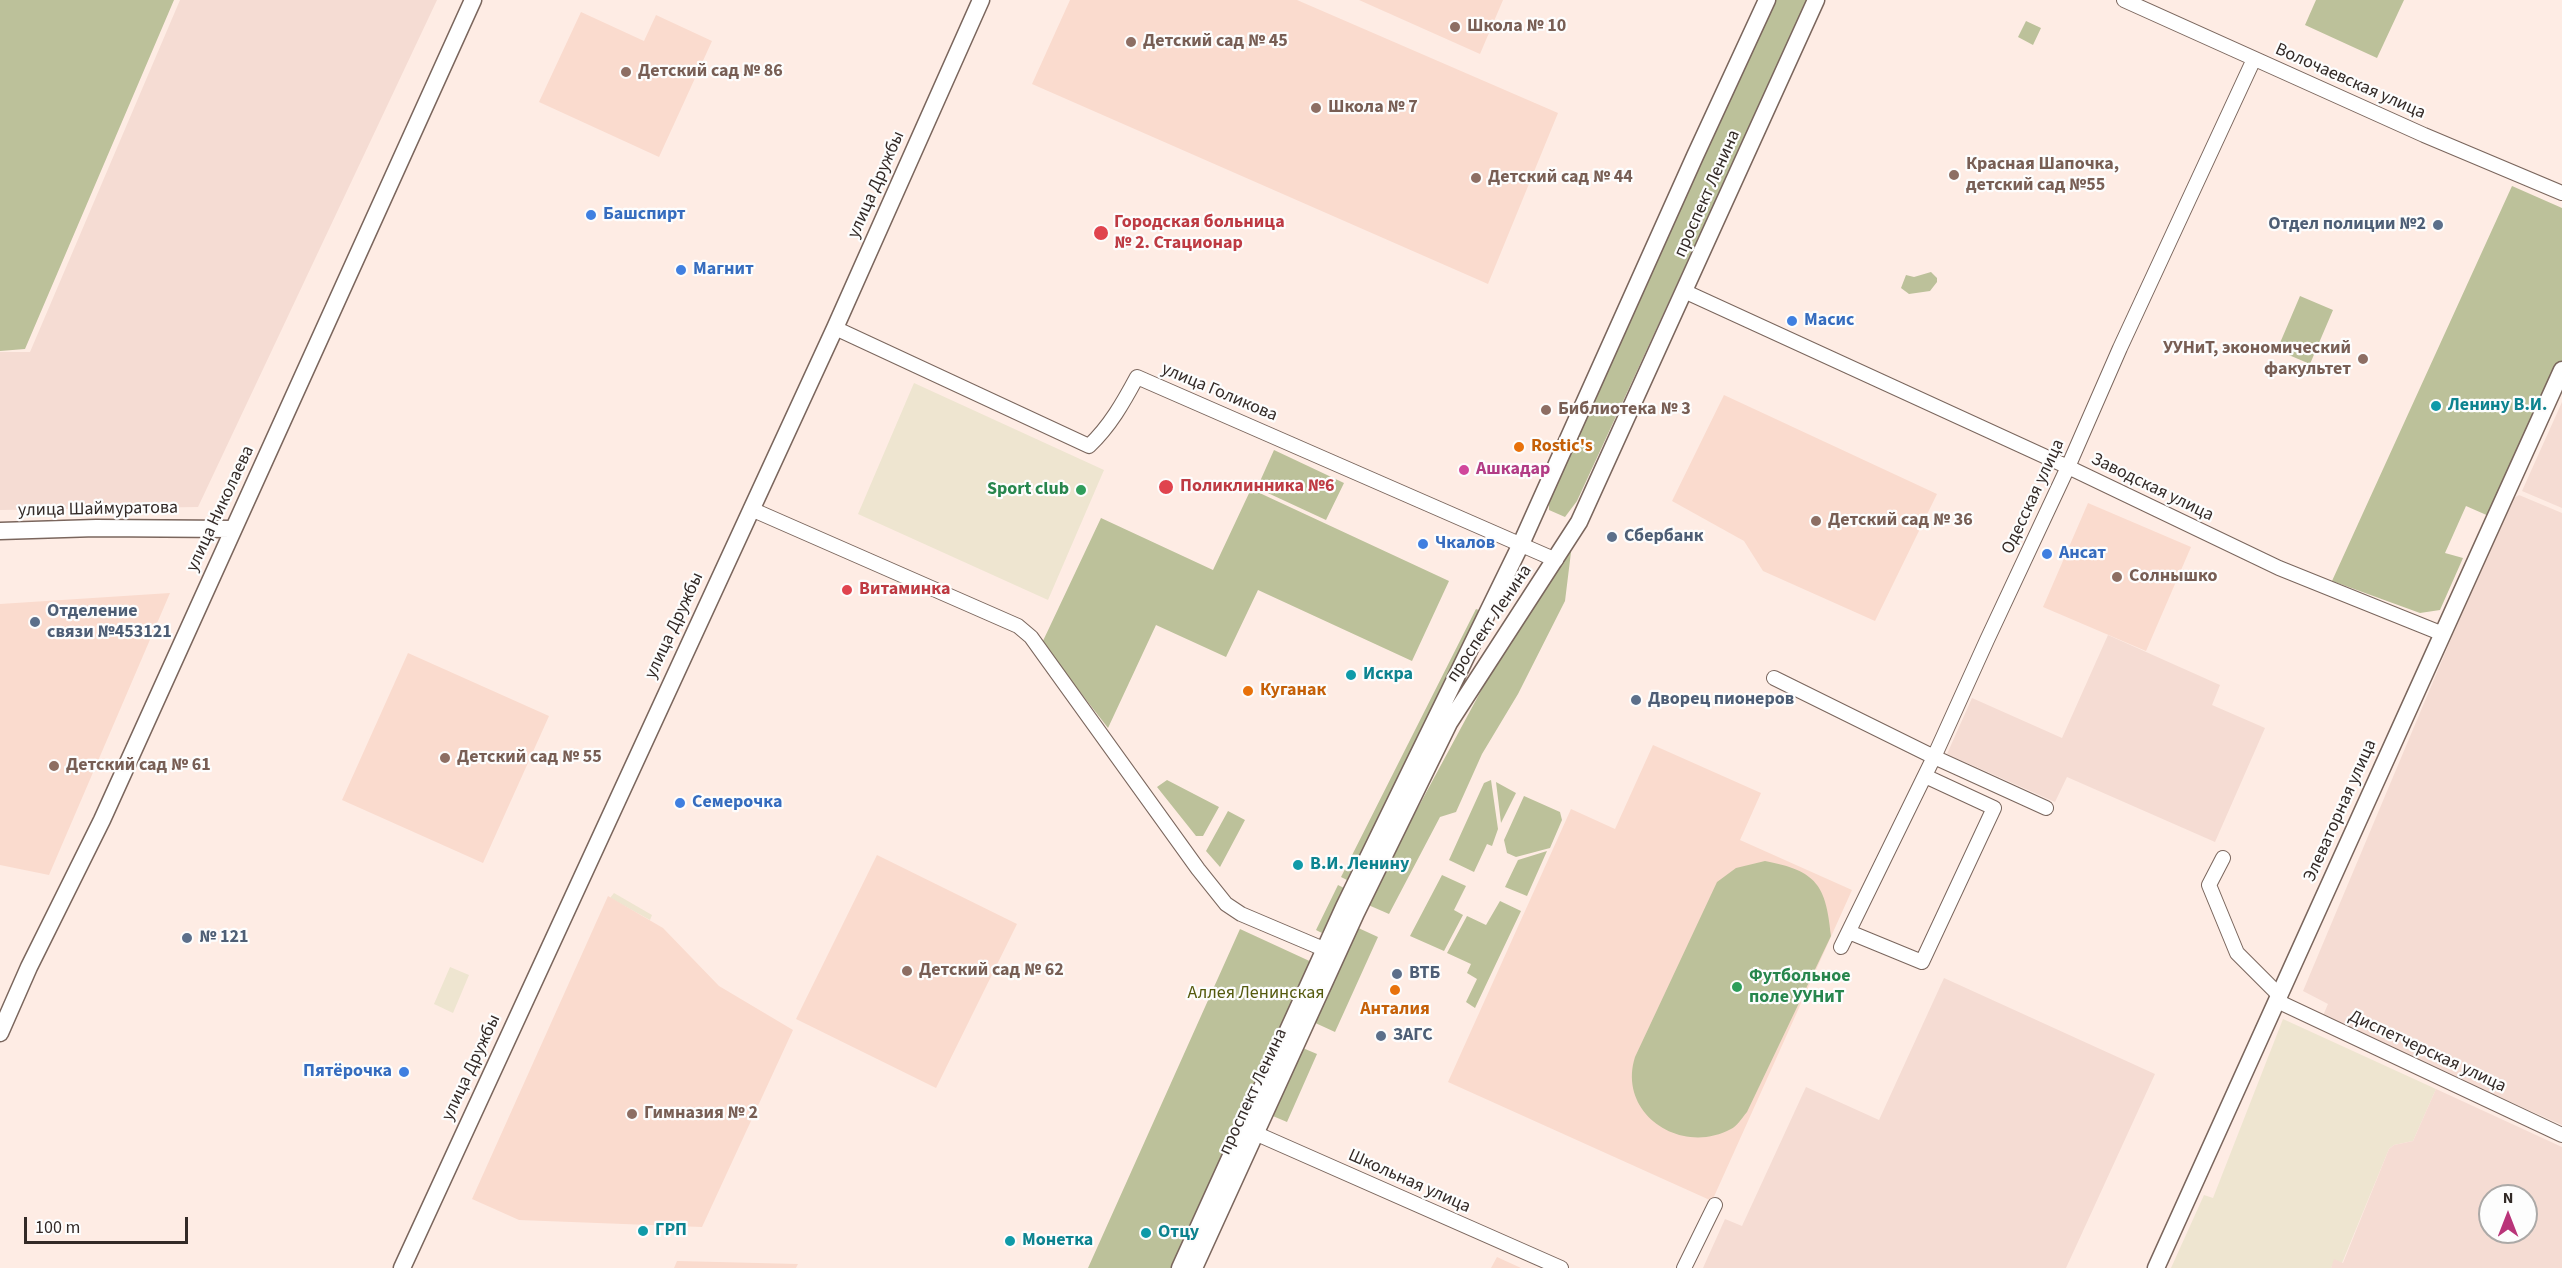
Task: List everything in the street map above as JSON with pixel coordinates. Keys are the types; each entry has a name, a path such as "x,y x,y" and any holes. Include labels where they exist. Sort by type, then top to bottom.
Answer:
{"main road":[{"name":"улица Николаева","path":"0,1033 29,967 102,820 473,0"},
{"name":"улица Дружбы","path":"402,1268 835,328 981,0"},
{"name":"проспект Ленина","path":"1194,1268 1250,1131 1521,544 1767,0"},
{"name":"проспект Ленина","path":"1331,953 1449,723 1556,560 1588,505 1816,0"},
{"name":"Элеваторная улица","path":"2156,1268 2562,370"},
{"name":"улица Шаймуратова","path":"0,531 107,528 232,529"},
{"name":"проспект Ленина","path":"1180,1268 1250,1131"}],"street":[{"name":"Волочаевская улица","path":"2124,0 2424,135 2562,193"},
{"name":"Одесская улица","path":"1841,947 1934,757 2254,59"},
{"name":"Заводская улица","path":"1686,292 2068,467 2279,568 2443,634"},
{"name":"улица Голикова","path":"835,328 1089,446 1104,432 1118,412 1137,377 1556,560"},
{"path":"751,509 1018,626 1031,637 1191,860 1226,904 1241,914 1331,953"},
{"path":"1774,678 1934,757 2046,808"},
{"path":"1849,932 1922,962 1994,808 1925,776"},
{"path":"2223,858 2209,885 2237,954 2278,999"},
{"name":"Диспетчерская улица","path":"2278,999 2562,1135"},
{"name":"Школьная улица","path":"1250,1131 1561,1268"},
{"path":"1684,1268 1715,1205"}],"shaded area":[{"path":"180,0 437,0 198,507 0,510 0,352 30,352"},
{"path":"1070,0 1297,0 1558,113 1488,284 1032,84"},
{"name":"Школа № 10","path":"1359,0 1503,0 1480,54"},
{"name":"Детский сад № 86","path":"581,12 644,41 656,15 712,41 659,157 539,102"},
{"path":"914,383 1104,470 1048,600 858,514"},
{"name":"Детский сад № 36","path":"1724,395 1937,494 1875,621 1763,571 1744,541 1672,501"},
{"path":"2562,402 2562,508 2522,491"},
{"path":"2519,495 2562,513 2562,1125 2322,1018 2328,1004 2303,991 2509,501"},
{"name":"Солнышко","path":"2088,503 2191,547 2146,651 2043,607"},
{"name":"Детский сад № 61","path":"170,593 49,875 0,865 0,604"},
{"path":"2108,635 2220,685 2212,705 2265,728 2215,842 2067,777 2055,802 1947,754 1972,698 2062,738"},
{"name":"Детский сад № 55","path":"408,653 549,716 483,863 342,800"},
{"path":"1653,745 1761,793 1740,840 1852,890 1712,1201 1448,1082 1571,809 1615,829"},
{"name":"Детский сад № 62","path":"877,855 1017,924 936,1088 796,1019"},
{"path":"614,893 652,915 650,920 610,898"},
{"name":"Гимназия № 2","path":"608,896 663,928 719,986 793,1030 702,1227 519,1220 472,1199"},
{"path":"450,967 469,975 453,1013 434,1004"},
{"path":"1944,978 2155,1074 2066,1268 1703,1268 1725,1219 1742,1226 1806,1087 1879,1120"},
{"path":"2283,1019 2436,1089 2413,1141 2394,1145 2389,1149 2342,1263 2335,1260 2331,1268 2171,1268 2204,1195 2213,1198"},
{"path":"2436,1089 2562,1147 2562,1268 2331,1268 2334,1259 2343,1263 2389,1149 2394,1145 2413,1141"},
{"path":"1497,1257 1521,1268 1491,1268"},
{"path":"677,1261 798,1264 796,1268 674,1268"}],"green space":[{"path":"0,0 174,0 25,349 0,351"},
{"path":"1772,0 1808,0 1577,501 1565,517 1549,510 1549,493"},
{"path":"2316,0 2404,0 2377,58 2305,25"},
{"path":"2026,21 2041,28 2033,45 2018,37"},
{"path":"2512,186 2562,208 2562,361 2491,517 2466,506 2445,553 2463,558 2440,610 2420,613 2332,581"},
{"path":"1931,272 1937,278 1937,282 1930,291 1909,294 1901,288 1906,275 1914,277"},
{"path":"2300,296 2333,310 2310,364 2277,350"},
{"path":"1274,450 1344,483 1326,520 1257,488"},
{"path":"1251,489 1449,581 1412,661 1258,590 1226,657 1156,625 1108,728 1042,643 1101,518 1213,570"},
{"path":"1572,544 1565,601 1518,694 1482,754 1456,812 1440,817 1389,914 1366,904 1510,637"},
{"path":"1476,609 1482,611 1347,880 1341,877"},
{"path":"1167,780 1219,807 1203,836 1196,836 1157,787"},
{"path":"1491,780 1498,829 1492,846 1487,844 1474,872 1449,860 1484,783"},
{"path":"1496,782 1516,793 1501,823"},
{"path":"1524,796 1560,812 1562,820 1550,848 1516,857 1507,853 1504,840"},
{"path":"1228,811 1245,820 1220,867 1206,851"},
{"path":"1547,851 1527,896 1505,887 1518,860"},
{"name":"Футбольное поле УУНиТ","path":"1765,861 1797,870 1816,883 1826,904 1831,936 1747,1112 1731,1129 1712,1136 1692,1137 1674,1133 1658,1124 1644,1112 1635,1096 1632,1078 1635,1057 1717,882 1736,868"},
{"path":"1442,875 1466,886 1454,910 1463,915 1444,951 1410,936"},
{"path":"1338,885 1344,888 1322,933 1316,930"},
{"path":"1500,901 1521,911 1475,1008 1466,1002 1477,979 1467,973 1471,964 1447,953 1467,916 1486,925"},
{"path":"1354,926 1378,937 1335,1032 1311,1021"},
{"name":"Аллея Ленинская","path":"1240,929 1316,964 1174,1268 1088,1268"},
{"path":"1298,1046 1317,1054 1287,1122 1268,1114"}],"place":[{"name":"Школа № 10","path":"1455,27"},
{"name":"Детский сад № 45","path":"1131,42"},
{"name":"Детский сад № 86","path":"626,72"},
{"name":"Школа № 7","path":"1316,108"},
{"name":"Красная Шапочка, детский сад №55","path":"1954,175"},
{"name":"Детский сад № 44","path":"1476,178"},
{"name":"Башспирт","path":"591,215"},
{"name":"Отдел полиции №2","path":"2438,225"},
{"name":"Городская больница № 2. Стационар","path":"1101,233"},
{"name":"Магнит","path":"681,270"},
{"name":"Масис","path":"1792,321"},
{"name":"УУНиТ, экономический факультет","path":"2363,359"},
{"name":"Ленину В.И.","path":"2436,406"},
{"name":"Библиотека № 3","path":"1546,410"},
{"name":"Rostic's","path":"1519,447"},
{"name":"Ашкадар","path":"1464,470"},
{"name":"Поликлинника №6","path":"1166,487"},
{"name":"Sport club","path":"1081,490"},
{"name":"Детский сад № 36","path":"1816,521"},
{"name":"Сбербанк","path":"1612,537"},
{"name":"Чкалов","path":"1423,544"},
{"name":"Ансат","path":"2047,554"},
{"name":"Солнышко","path":"2117,577"},
{"name":"Витаминка","path":"847,590"},
{"name":"Отделение связи №453121","path":"35,622"},
{"name":"Искра","path":"1351,675"},
{"name":"Куганак","path":"1248,691"},
{"name":"Дворец пионеров","path":"1636,700"},
{"name":"Детский сад № 55","path":"445,758"},
{"name":"Детский сад № 61","path":"54,766"},
{"name":"Семерочка","path":"680,803"},
{"name":"В.И. Ленину","path":"1298,865"},
{"name":"№ 121","path":"187,938"},
{"name":"Детский сад № 62","path":"907,971"},
{"name":"ВТБ","path":"1397,974"},
{"name":"Футбольное поле УУНиТ","path":"1737,987"},
{"name":"Анталия","path":"1395,990"},
{"name":"ЗАГС","path":"1381,1036"},
{"name":"Пятёрочка","path":"404,1072"},
{"name":"Гимназия № 2","path":"632,1114"},
{"name":"ГРП","path":"643,1231"},
{"name":"Отцу","path":"1146,1233"},
{"name":"Монетка","path":"1010,1241"}]}
